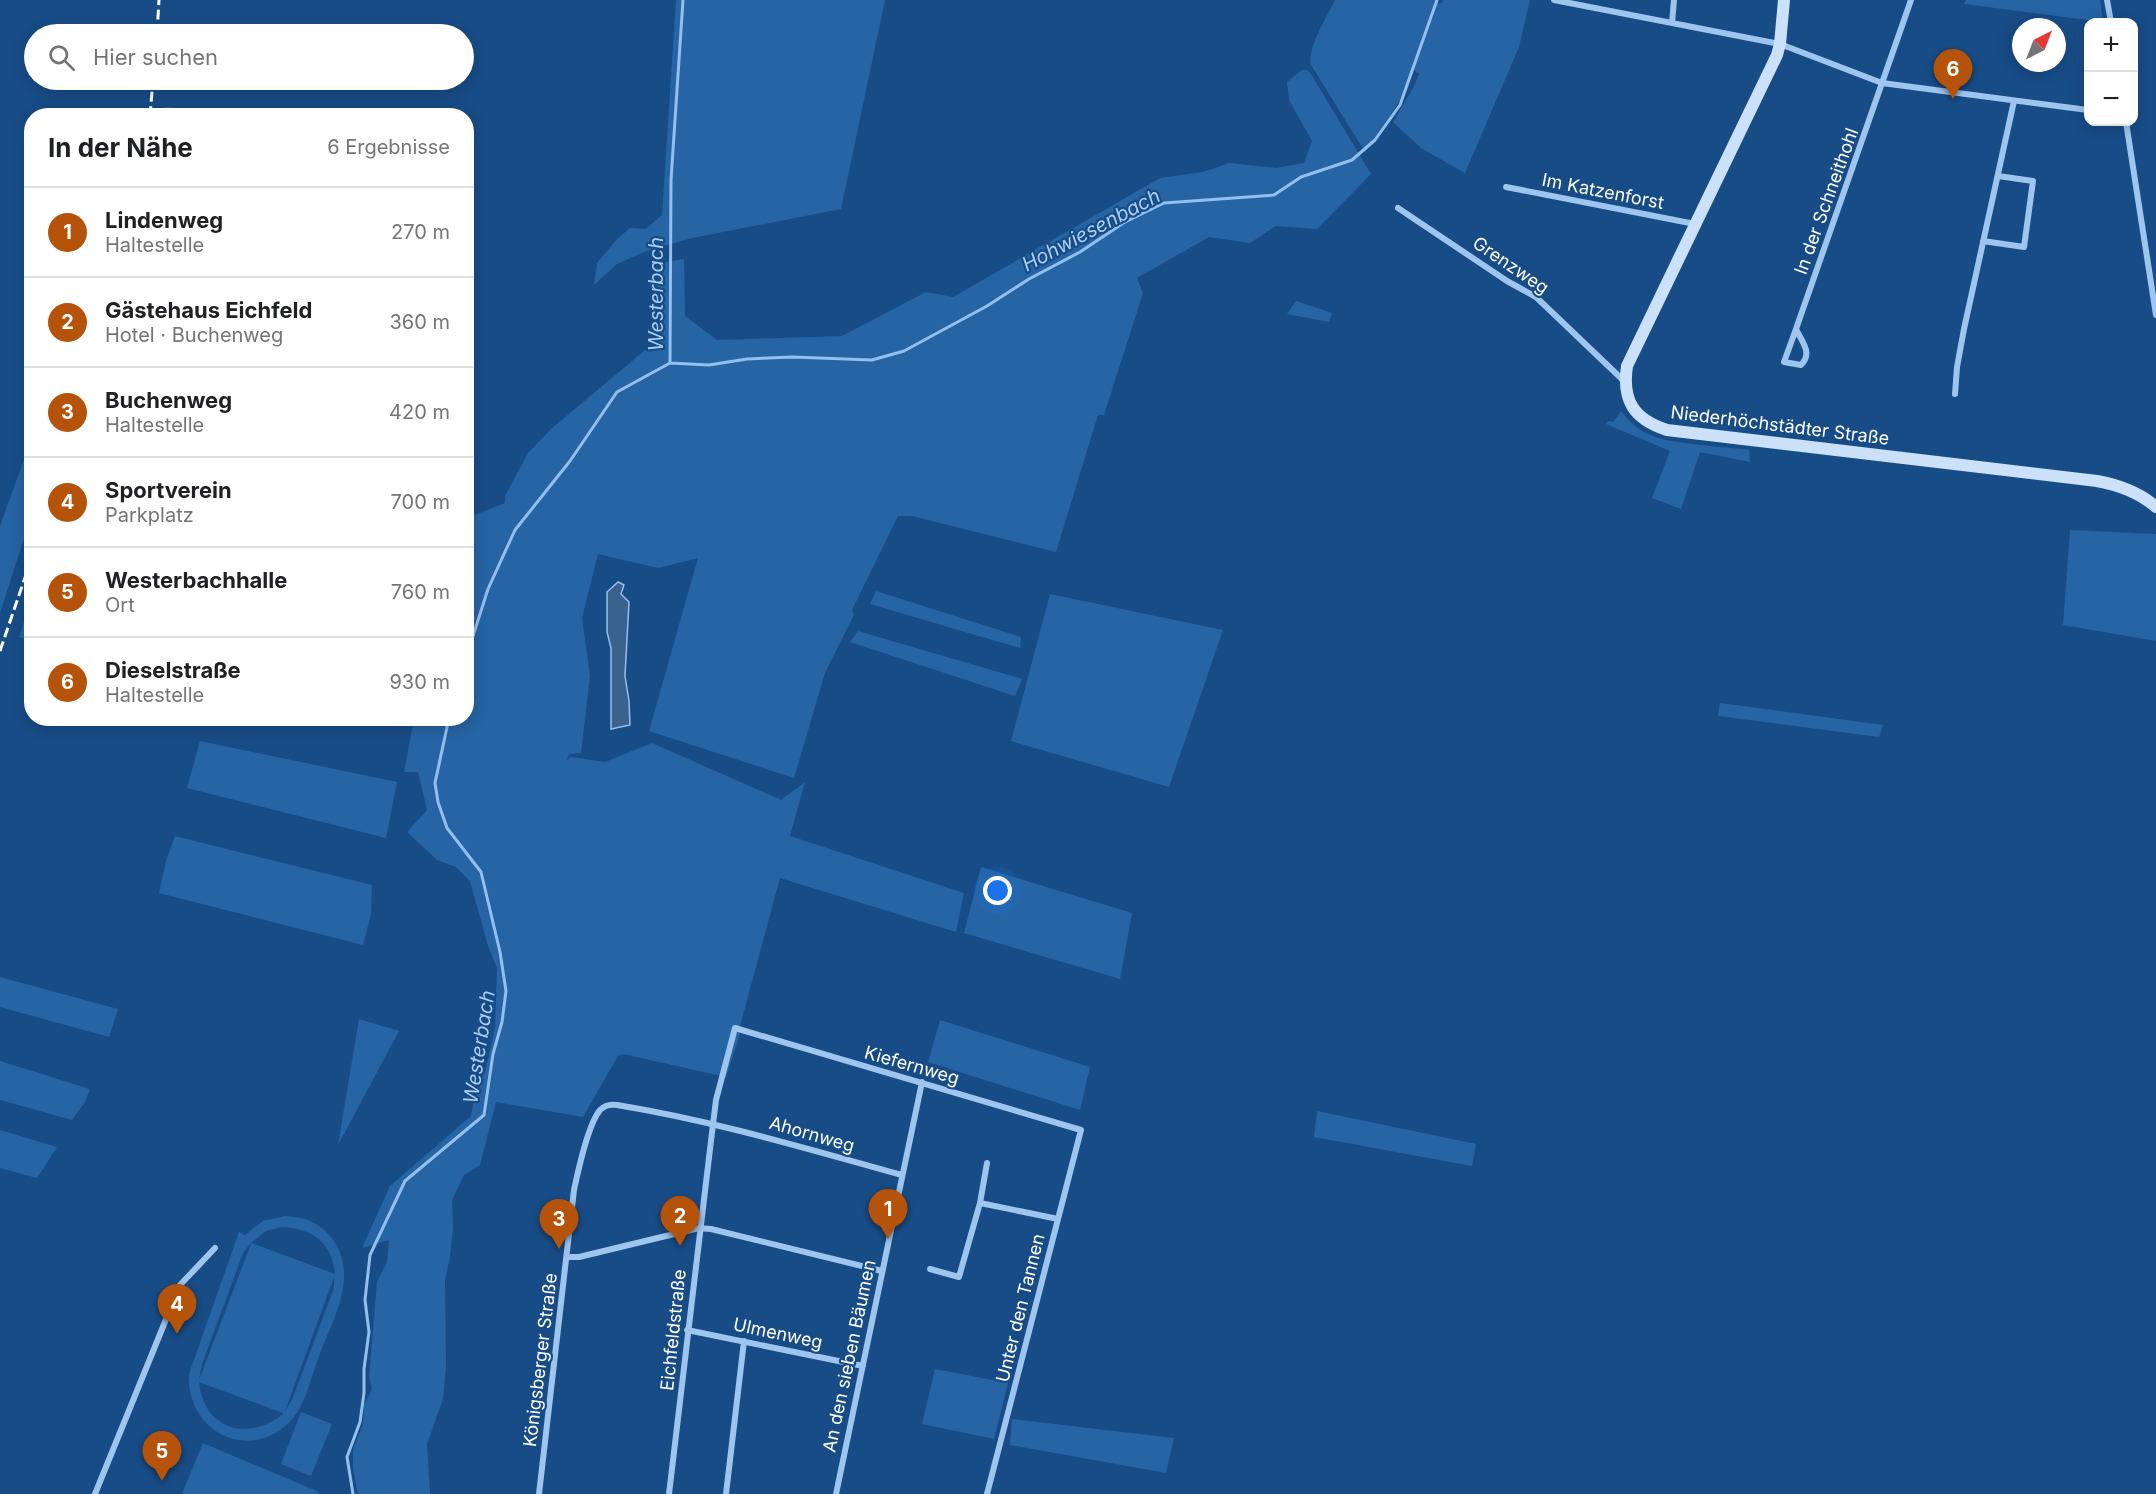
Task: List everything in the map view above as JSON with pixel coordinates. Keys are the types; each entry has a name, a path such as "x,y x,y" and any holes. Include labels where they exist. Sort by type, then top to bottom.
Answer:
{"street":[{"path":"1554,0 1780,44 1882,83 2084,110"},
{"path":"1672,22 1674,0"},
{"path":"1625,382 1627,366 1777,55 1784,0"},
{"name":"In der Schneithohl","path":"1796,329 1808,353 1801,365 1784,362 1911,0"},
{"path":"2107,0 2110,18"},
{"path":"1955,394 1957,367 2014,101"},
{"path":"2127,126 2156,315"},
{"path":"1983,241 2024,247 2033,181 1998,176"},
{"name":"Im Katzenforst","path":"1506,187 1695,224"},
{"name":"Grenzweg","path":"1398,208 1536,297 1625,382"},
{"name":"Niederhöchstädter Straße","path":"1625,382 1632,408 1652,425 1667,430 2097,481 2125,488 2155,503"},
{"name":"Kiefernweg","path":"735,1029 1081,1130"},
{"name":"Eichfeldstraße","path":"669,1494 716,1100 735,1029"},
{"name":"An den sieben Bäumen","path":"836,1494 922,1082"},
{"name":"Ahornweg","path":"593,1124 600,1110 612,1104 765,1136 903,1175"},
{"name":"Königsberger Straße","path":"539,1494 577,1174 593,1124"},
{"name":"Unter den Tannen","path":"987,1494 1081,1130"},
{"path":"930,1269 959,1276 980,1203 987,1163"},
{"path":"980,1203 1058,1219"},
{"path":"567,1257 579,1257 699,1228 882,1271"},
{"path":"95,1494 180,1285 215,1248"},
{"name":"Ulmenweg","path":"687,1330 863,1366"},
{"path":"726,1494 744,1341"}],"shaded area":[{"path":"676,0 885,0 841,209 692,238 644,252 617,264 594,285 597,263 617,239 630,228 646,229 662,215"},
{"path":"1335,0 1437,0 1436,4 1442,3 1443,0 1530,0 1519,47 1465,173 1421,148 1393,122 1419,74 1414,70 1408,87 1376,139 1365,152 1311,65 1315,41"},
{"path":"1966,0 2100,0 2102,18 2084,20 1964,4"},
{"path":"1302,70 1307,70 1311,74 1371,174 1317,229 1276,226 1250,243 1209,237 1137,278 1143,293 1104,415 1098,415 1056,552 912,516 898,516 852,610 854,615 825,673 794,778 649,731 698,558 658,568 598,554 582,618 590,676 581,753 569,754 567,760 571,757 605,762 652,743 781,800 805,782 790,836 964,893 956,932 780,878 740,1026 740,1034 726,1077 623,1054 618,1056 583,1117 496,1102 480,1165 464,1175 452,1200 453,1229 445,1280 446,1366 443,1399 427,1444 430,1494 358,1494 353,1468 353,1450 363,1424 364,1405 372,1389 369,1377 377,1282 387,1262 389,1240 362,1248 390,1186 471,1116 475,1092 485,1072 495,1028 497,968 488,946 470,881 456,867 437,860 407,832 427,810 418,772 404,772 413,726 474,726 474,515 505,503 505,496 528,453 551,429 650,346 660,263 684,259 685,316 717,340 842,336 926,292 953,297 1160,178 1203,172 1230,163 1276,168 1304,163 1312,141 1289,100 1287,82"},
{"path":"1296,301 1332,313 1329,322 1287,314"},
{"path":"1621,411 1639,429 1656,437 1681,443 1749,450 1750,462 1700,452 1681,509 1652,498 1670,451 1606,424 1608,421 1613,422"},
{"path":"24,459 24,539 0,613 0,526"},
{"path":"2070,530 2156,534 2156,641 2063,625"},
{"path":"618,582 624,585 621,594 629,602 625,676 630,725 611,729 611,648 607,632 607,592"},
{"path":"876,591 1021,637 1020,648 870,604"},
{"path":"1050,594 1223,630 1169,787 1011,741"},
{"path":"24,622 24,638 19,637"},
{"path":"858,631 1022,679 1015,696 850,642"},
{"path":"1720,703 1883,725 1879,737 1718,716"},
{"path":"200,741 397,782 386,838 187,788"},
{"path":"175,836 372,885 371,914 363,945 159,893 166,861"},
{"path":"981,867 1132,913 1120,979 964,933"},
{"path":"0,977 118,1009 109,1037 0,1007"},
{"path":"359,1019 399,1031 338,1145"},
{"path":"940,1020 1090,1067 1080,1110 928,1062"},
{"path":"0,1061 90,1089 85,1102 72,1120 0,1100"},
{"path":"1317,1111 1476,1144 1472,1166 1314,1137"},
{"path":"0,1130 57,1147 37,1178 0,1168"},
{"path":"285,1216 296,1217 308,1220 322,1228 333,1240 340,1254 344,1268 344,1283 336,1313 295,1416 272,1435 255,1440 238,1440 208,1425 197,1411 191,1394 189,1374 239,1232 245,1235 263,1221","holes":["281,1227 302,1230 311,1234 325,1245 330,1253 335,1274 251,1243 266,1231","251,1244 199,1380 202,1364 243,1253","334,1277 334,1288 292,1400 285,1411","199,1382 283,1414 270,1423 256,1428 242,1429 219,1421 209,1411"]},
{"path":"935,1369 1008,1383 994,1439 922,1424"},
{"path":"301,1412 332,1424 311,1476 281,1464"},
{"path":"1012,1419 1174,1438 1166,1473 1010,1445"},
{"path":"203,1443 319,1492 318,1494 182,1494"}],"waterway":[{"name":"Westerbach","path":"474,633 488,589 515,530 570,461 617,392 670,363 671,180 683,0"},
{"name":"Hohwiesenbach","path":"670,363 709,365 747,359 792,357 872,360 904,351 1080,252 1125,222 1164,203 1274,195 1301,177 1352,160 1375,140 1400,105 1437,0"},
{"name":"Westerbach","path":"353,1494 347,1457 360,1422 364,1393 364,1369 369,1332 365,1300 370,1255 405,1181 484,1115 506,991 500,952 481,872 447,828 438,802 435,783 447,726"}],"railway":[{"path":"158,24 159,0"},
{"path":"151,108 152,90"},
{"path":"0,651 24,580"}],"place":[{"name":"Dieselstraße","path":"1953,99"},
{"name":"Lindenweg","path":"888,1239"},
{"name":"Gästehaus Eichfeld","path":"680,1246"},
{"name":"Buchenweg","path":"559,1249"},
{"name":"Sportverein","path":"177,1334"},
{"name":"Westerbachhalle","path":"162,1481"}]}
